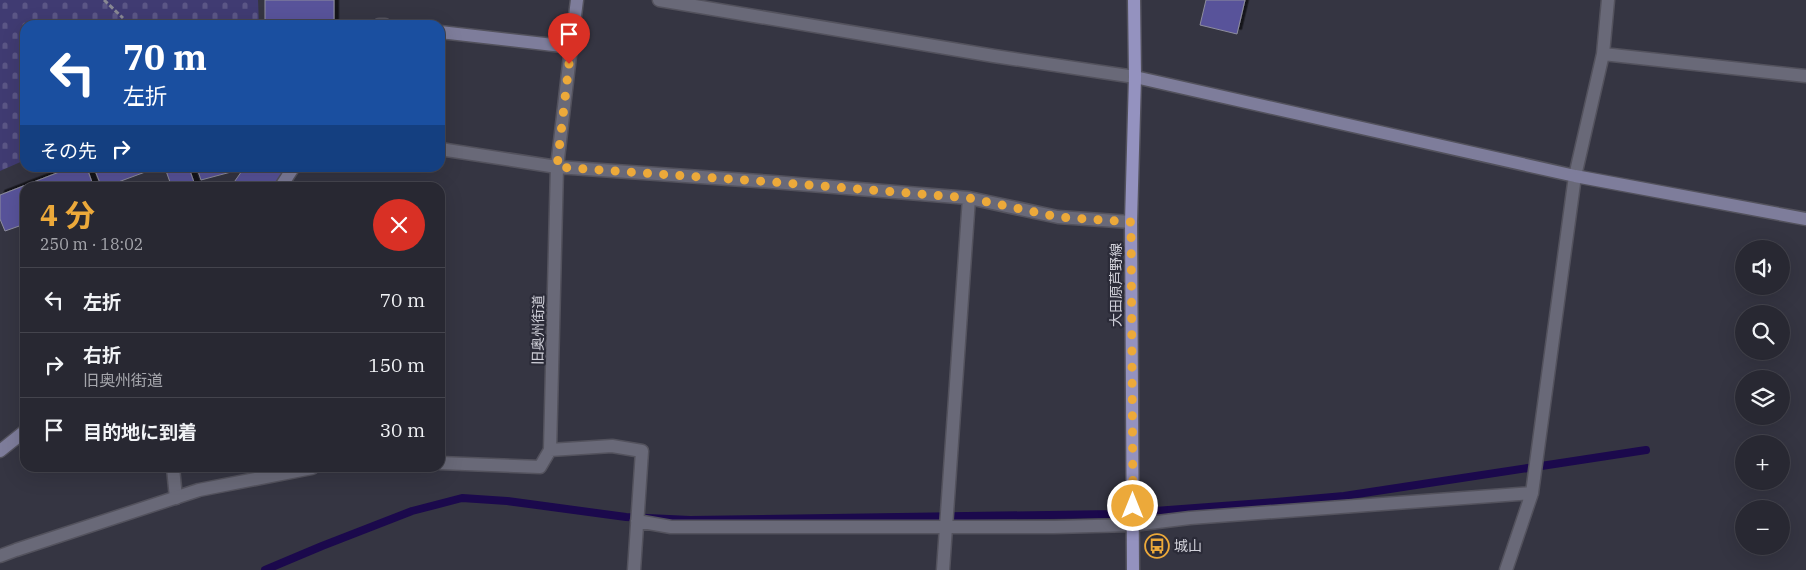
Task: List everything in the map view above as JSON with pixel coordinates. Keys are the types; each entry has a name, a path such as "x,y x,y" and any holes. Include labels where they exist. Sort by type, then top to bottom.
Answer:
{"main road":[{"name":"大田原芦野線","path":"1133,570 1131,222 1136,77 1134,0"}],"street":[{"name":"旧奥州街道","path":"550,450 557,167 577,0"},
{"path":"659,0 994,56 1136,77 1575,176 1806,219"},
{"path":"1506,570 1532,493 1575,176 1603,54 1608,0"},
{"path":"445,33 571,48"},
{"path":"1603,54 1806,76"},
{"path":"445,150 557,167 969,198 1058,217 1131,222"},
{"path":"943,570 969,198"},
{"path":"0,451 20,435"},
{"path":"445,463 540,467 550,450 612,446 642,450 634,570"},
{"path":"174,472 176,498"},
{"path":"0,556 199,490 291,472"},
{"path":"637,521 671,527 1133,525 1190,518 1532,493"}],"path":[{"path":"104,0 123,18"}],"green space":[{"path":"0,0 258,0 259,20 20,20 20,162 0,171"}],"building":[{"path":"265,0 334,0 334,20 265,20"},
{"path":"1206,0 1245,0 1237,34 1200,25"},
{"path":"59,172 88,172 92,182 34,182"},
{"path":"96,172 145,172 118,182 100,182"},
{"path":"166,172 190,172 194,182 170,182"},
{"path":"198,172 231,172 201,180"},
{"path":"241,172 284,172 277,182 234,182"},
{"path":"20,187 20,226 5,231 0,219 0,195"}],"waterway":[{"path":"265,570 412,511 462,498 507,501 626,517 690,520 1114,514 1344,496 1646,450"}],"place":[{"name":"城山","path":"1157,546"}],"route":[{"path":"569,64 557,167 969,198 1058,217 1131,222 1133,506"}]}
